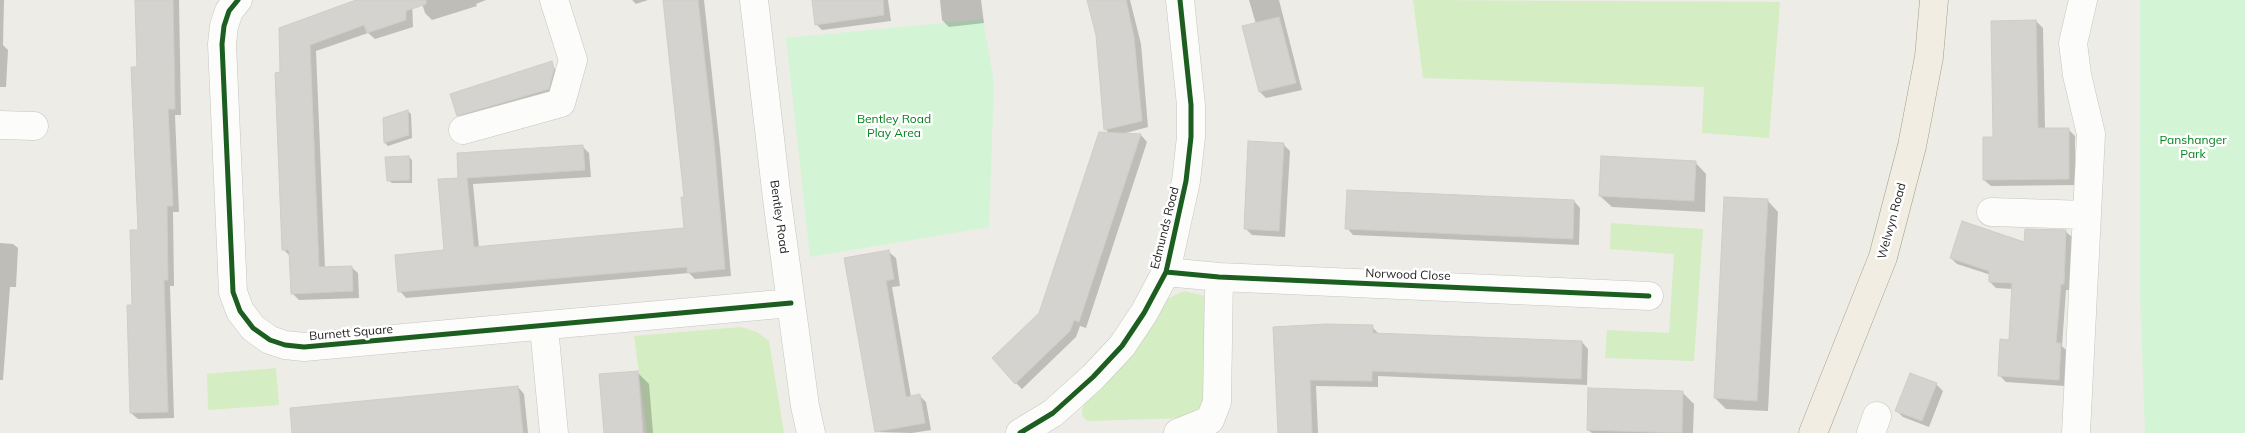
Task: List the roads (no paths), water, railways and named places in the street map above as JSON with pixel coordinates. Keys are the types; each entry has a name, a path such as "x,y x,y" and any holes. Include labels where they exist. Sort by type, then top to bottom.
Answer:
{"main road":[{"name":"Welwyn Road","path":"1813,433 1883,257 1912,146 1929,57 1934,0"}],"street":[{"name":"Burnett Square","path":"238,0 229,11 224,26 222,44 233,292 240,310 253,328 270,340 285,345 304,347 544,327 791,303"},
{"path":"463,130 561,103 574,60 554,0"},
{"name":"Bentley Road","path":"754,0 791,303 805,406 811,433"},
{"name":"Edmunds Road","path":"1020,433 1053,414 1093,377 1122,346 1144,313 1166,272 1186,181 1190,137 1191,105 1180,0"},
{"path":"2076,433 2091,134 2073,43 2083,0"},
{"path":"0,125 34,126"},
{"path":"1991,212 2087,215"},
{"name":"Norwood Close","path":"1166,272 1219,277 1649,296"},
{"path":"1178,433 1210,420 1217,402 1219,277"},
{"path":"544,327 554,433"}],"park label":[{"name":"Bentley Road Play Area","path":"894,126"},
{"name":"Panshanger Park","path":"2193,147"}]}
